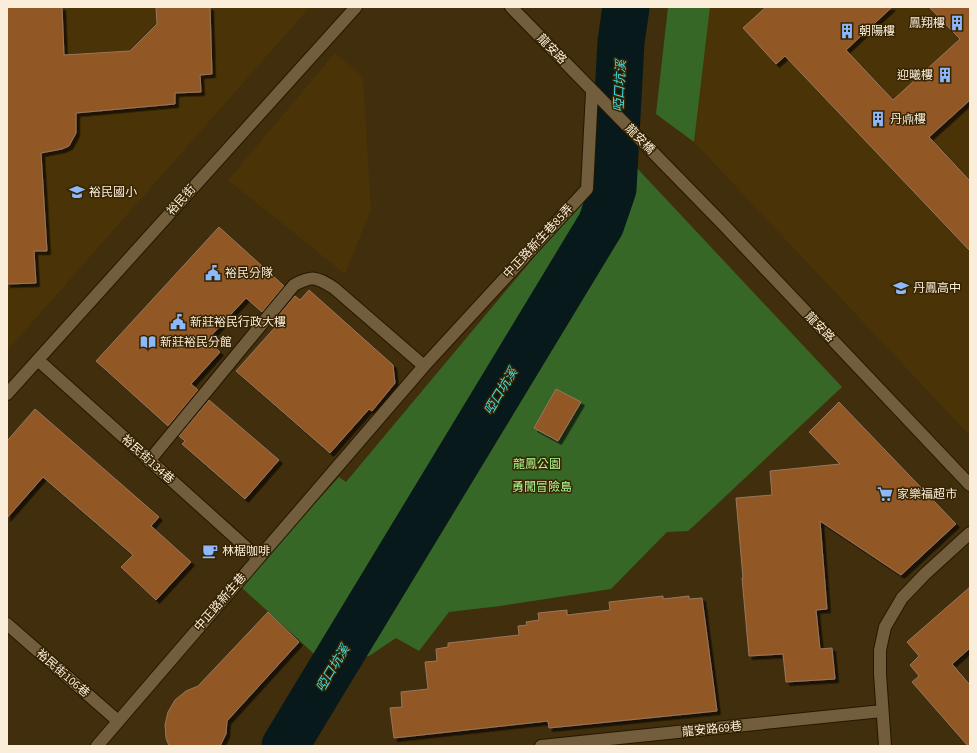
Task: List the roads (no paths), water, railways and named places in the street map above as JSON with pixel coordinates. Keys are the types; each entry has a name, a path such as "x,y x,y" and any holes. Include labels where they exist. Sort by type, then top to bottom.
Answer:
{"street":[{"name":"裕民街","path":"7,394 356,7"},
{"name":"龍安路","path":"511,7 592,92"},
{"name":"龍安橋","path":"592,92 670,170"},
{"name":"中正路新生巷85弄","path":"344,459 424,366 587,189 592,92"},
{"name":"龍安路","path":"670,170 970,484"},
{"path":"149,460 294,285 306,279 319,279 334,288 424,366"},
{"name":"裕民街134巷","path":"38,360 258,558"},
{"name":"中正路新生巷","path":"97,746 344,459"},
{"path":"885,746 880,674 880,650 885,627 902,598 925,574 970,533"},
{"name":"裕民街106巷","path":"7,624 118,721"},
{"name":"龍安路69巷","path":"541,746 882,711"}],"waterway":[{"name":"啞口坑溪","path":"285,746 601,224 613,189 621,42 626,7"}],"place":[{"name":"鳳翔樓","path":"957,23"},
{"name":"朝陽樓","path":"847,31"},
{"name":"迎曦樓","path":"945,75"},
{"name":"丹鼑樓","path":"878,119"},
{"name":"裕民國小","path":"77,192"},
{"name":"裕民分隊","path":"213,273"},
{"name":"丹鳳高中","path":"901,288"},
{"name":"新莊裕民行政大樓","path":"178,322"},
{"name":"新莊裕民分館","path":"148,342"},
{"name":"家樂福超市","path":"885,494"},
{"name":"林椐咖啡","path":"210,551"}],"park label":[{"name":"龍鳳公園","path":"537,464"},
{"name":"勇闖冒險島","path":"542,487"}]}
